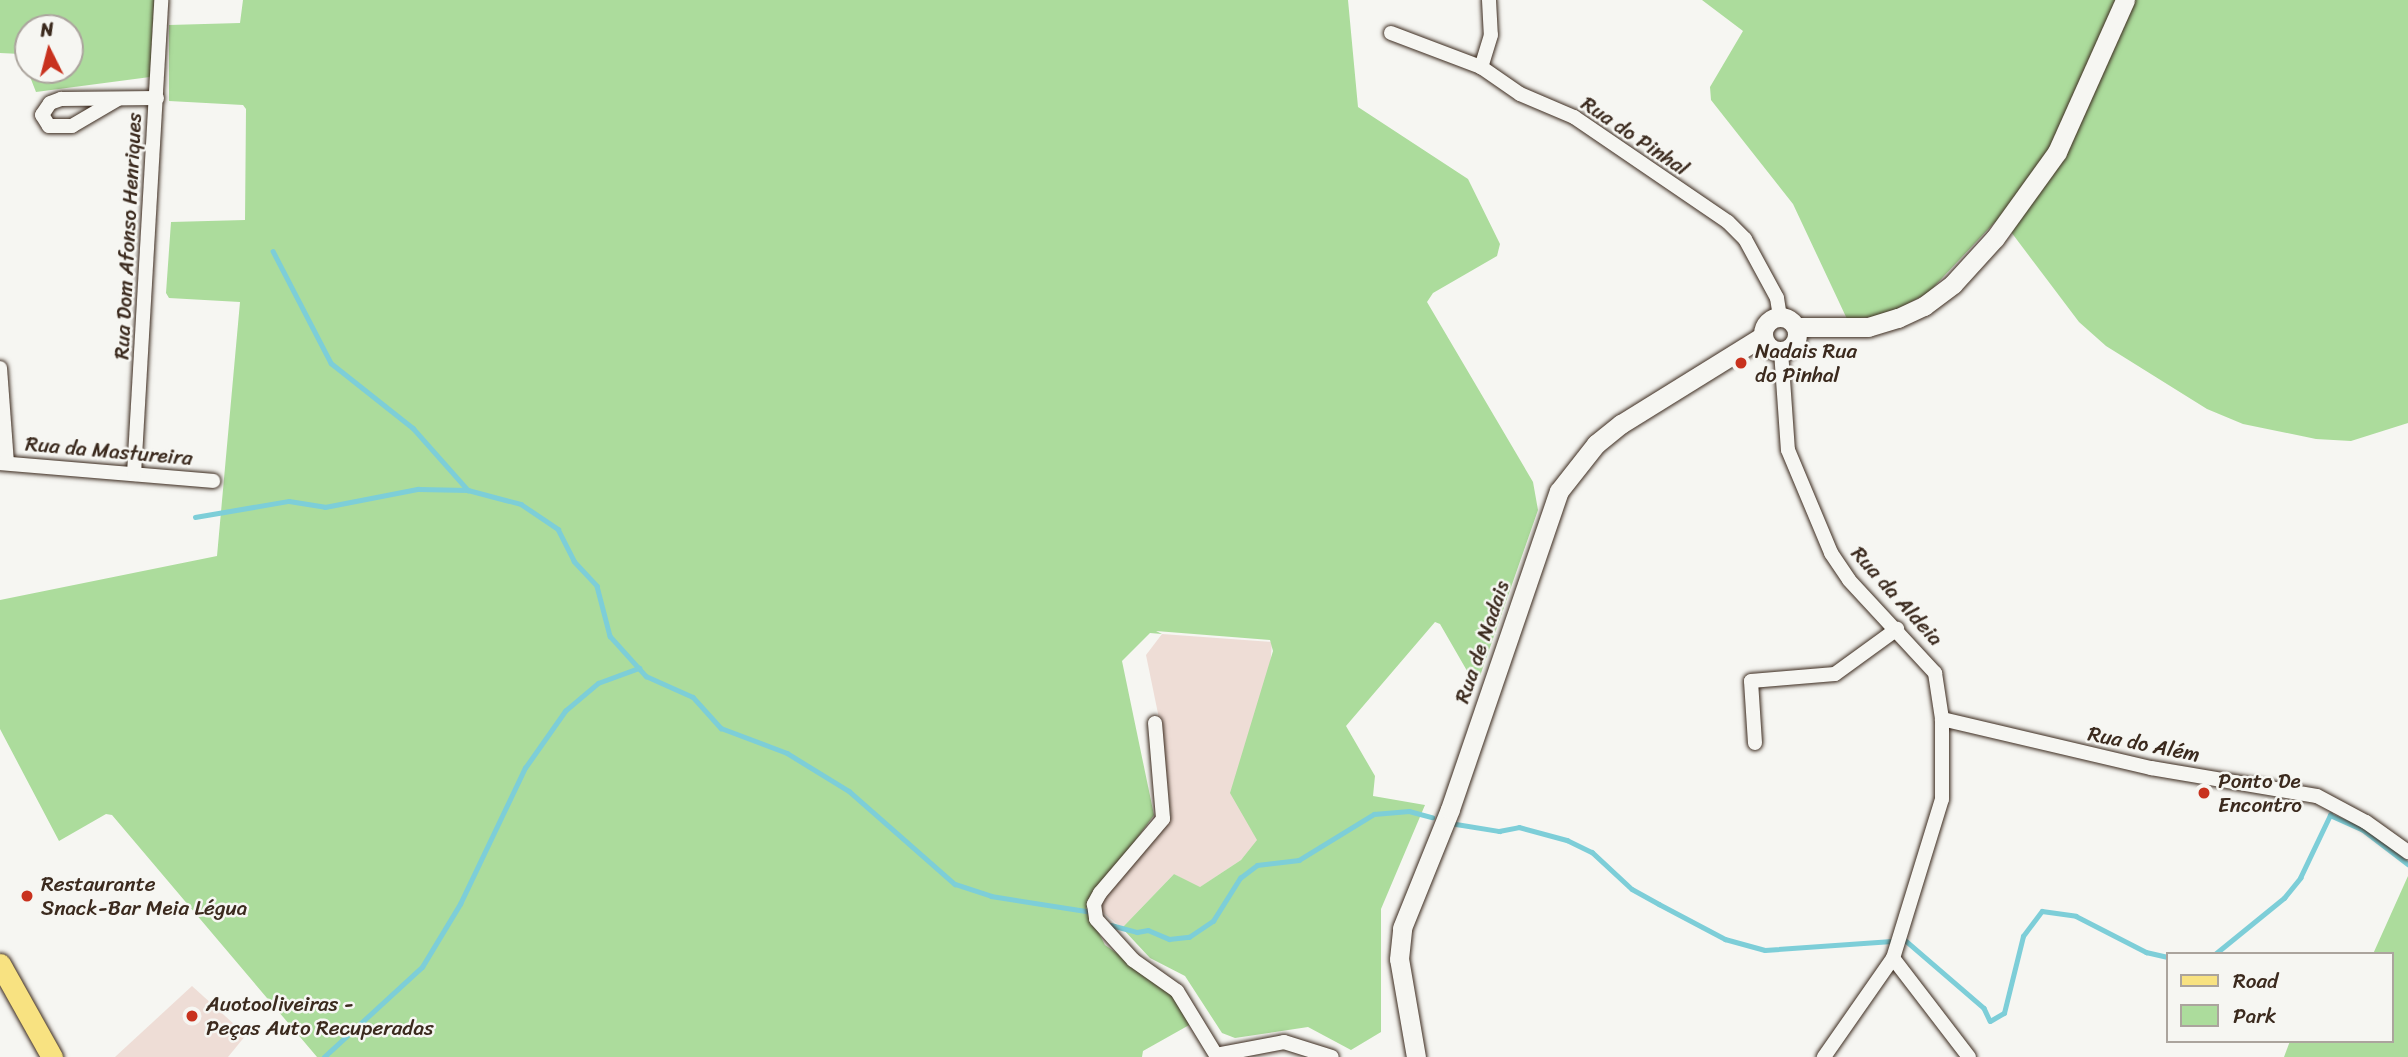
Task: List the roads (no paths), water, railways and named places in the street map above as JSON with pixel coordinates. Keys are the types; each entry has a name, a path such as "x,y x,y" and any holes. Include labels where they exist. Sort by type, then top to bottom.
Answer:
{"main road":[{"path":"0,964 52,1057"}],"street":[{"name":"Rua Dom Afonso Henriques","path":"134,474 161,0"},
{"path":"1481,67 1491,35 1489,0"},
{"path":"1788,322 1795,342 1781,351 1771,349 1763,336 1769,321 1788,322 1868,327 1898,318 1924,306 1953,284 1995,238 2057,152 2125,0"},
{"name":"Rua do Pinhal","path":"1391,33 1481,67 1520,94 1574,117 1728,222 1745,239 1788,322"},
{"path":"118,99 157,98"},
{"name":"Rua de Nadais","path":"1416,1057 1399,959 1402,928 1450,809 1559,491 1596,444 1621,424 1763,336"},
{"name":"Rua da Aldeia","path":"1781,351 1788,450 1831,553 1849,580 1936,673 1942,719 1942,799 1893,958 1824,1057"},
{"path":"0,369 4,463"},
{"name":"Rua da Mastureira","path":"4,463 214,481"},
{"path":"1755,743 1751,681 1835,674 1897,629"},
{"name":"Rua do Além","path":"1942,719 2151,768 2317,796 2408,852"},
{"path":"1155,723 1163,819 1100,893 1094,904 1096,919 1133,960 1177,991 1216,1056 1284,1042 1332,1057"},
{"path":"1893,958 1969,1057"}],"waterway":[{"path":"273,251 331,363 413,428 468,490"},
{"path":"195,517 289,501 325,507 418,489 468,490 521,504 558,529 574,561 597,586 610,636 646,676 693,697 721,728 787,753 849,791 955,884 991,896 1092,912"},
{"path":"324,1057 422,967 460,904 525,768 565,711 598,683 639,668"},
{"path":"1111,925 1137,932 1148,930 1169,939 1189,937 1213,921 1240,878 1257,865 1299,860 1374,814 1409,811 1432,817"},
{"path":"2217,952 2284,898 2300,878 2330,815 2362,829 2408,864"},
{"path":"1456,824 1499,831 1519,827 1567,840 1592,852 1632,889 1725,939 1765,950 1892,941"},
{"path":"1905,940 1984,1008 1990,1021 2004,1013 2023,936 2042,911 2076,916 2146,952 2166,957"}],"place":[{"name":"Nadais Rua do Pinhal","path":"1741,363"},
{"name":"Ponto De Encontro","path":"2204,793"},
{"name":"Restaurante Snack-Bar Meia Légua","path":"27,896"},
{"name":"Auotooliveiras - Peças Auto Recuperadas","path":"192,1016"}]}
